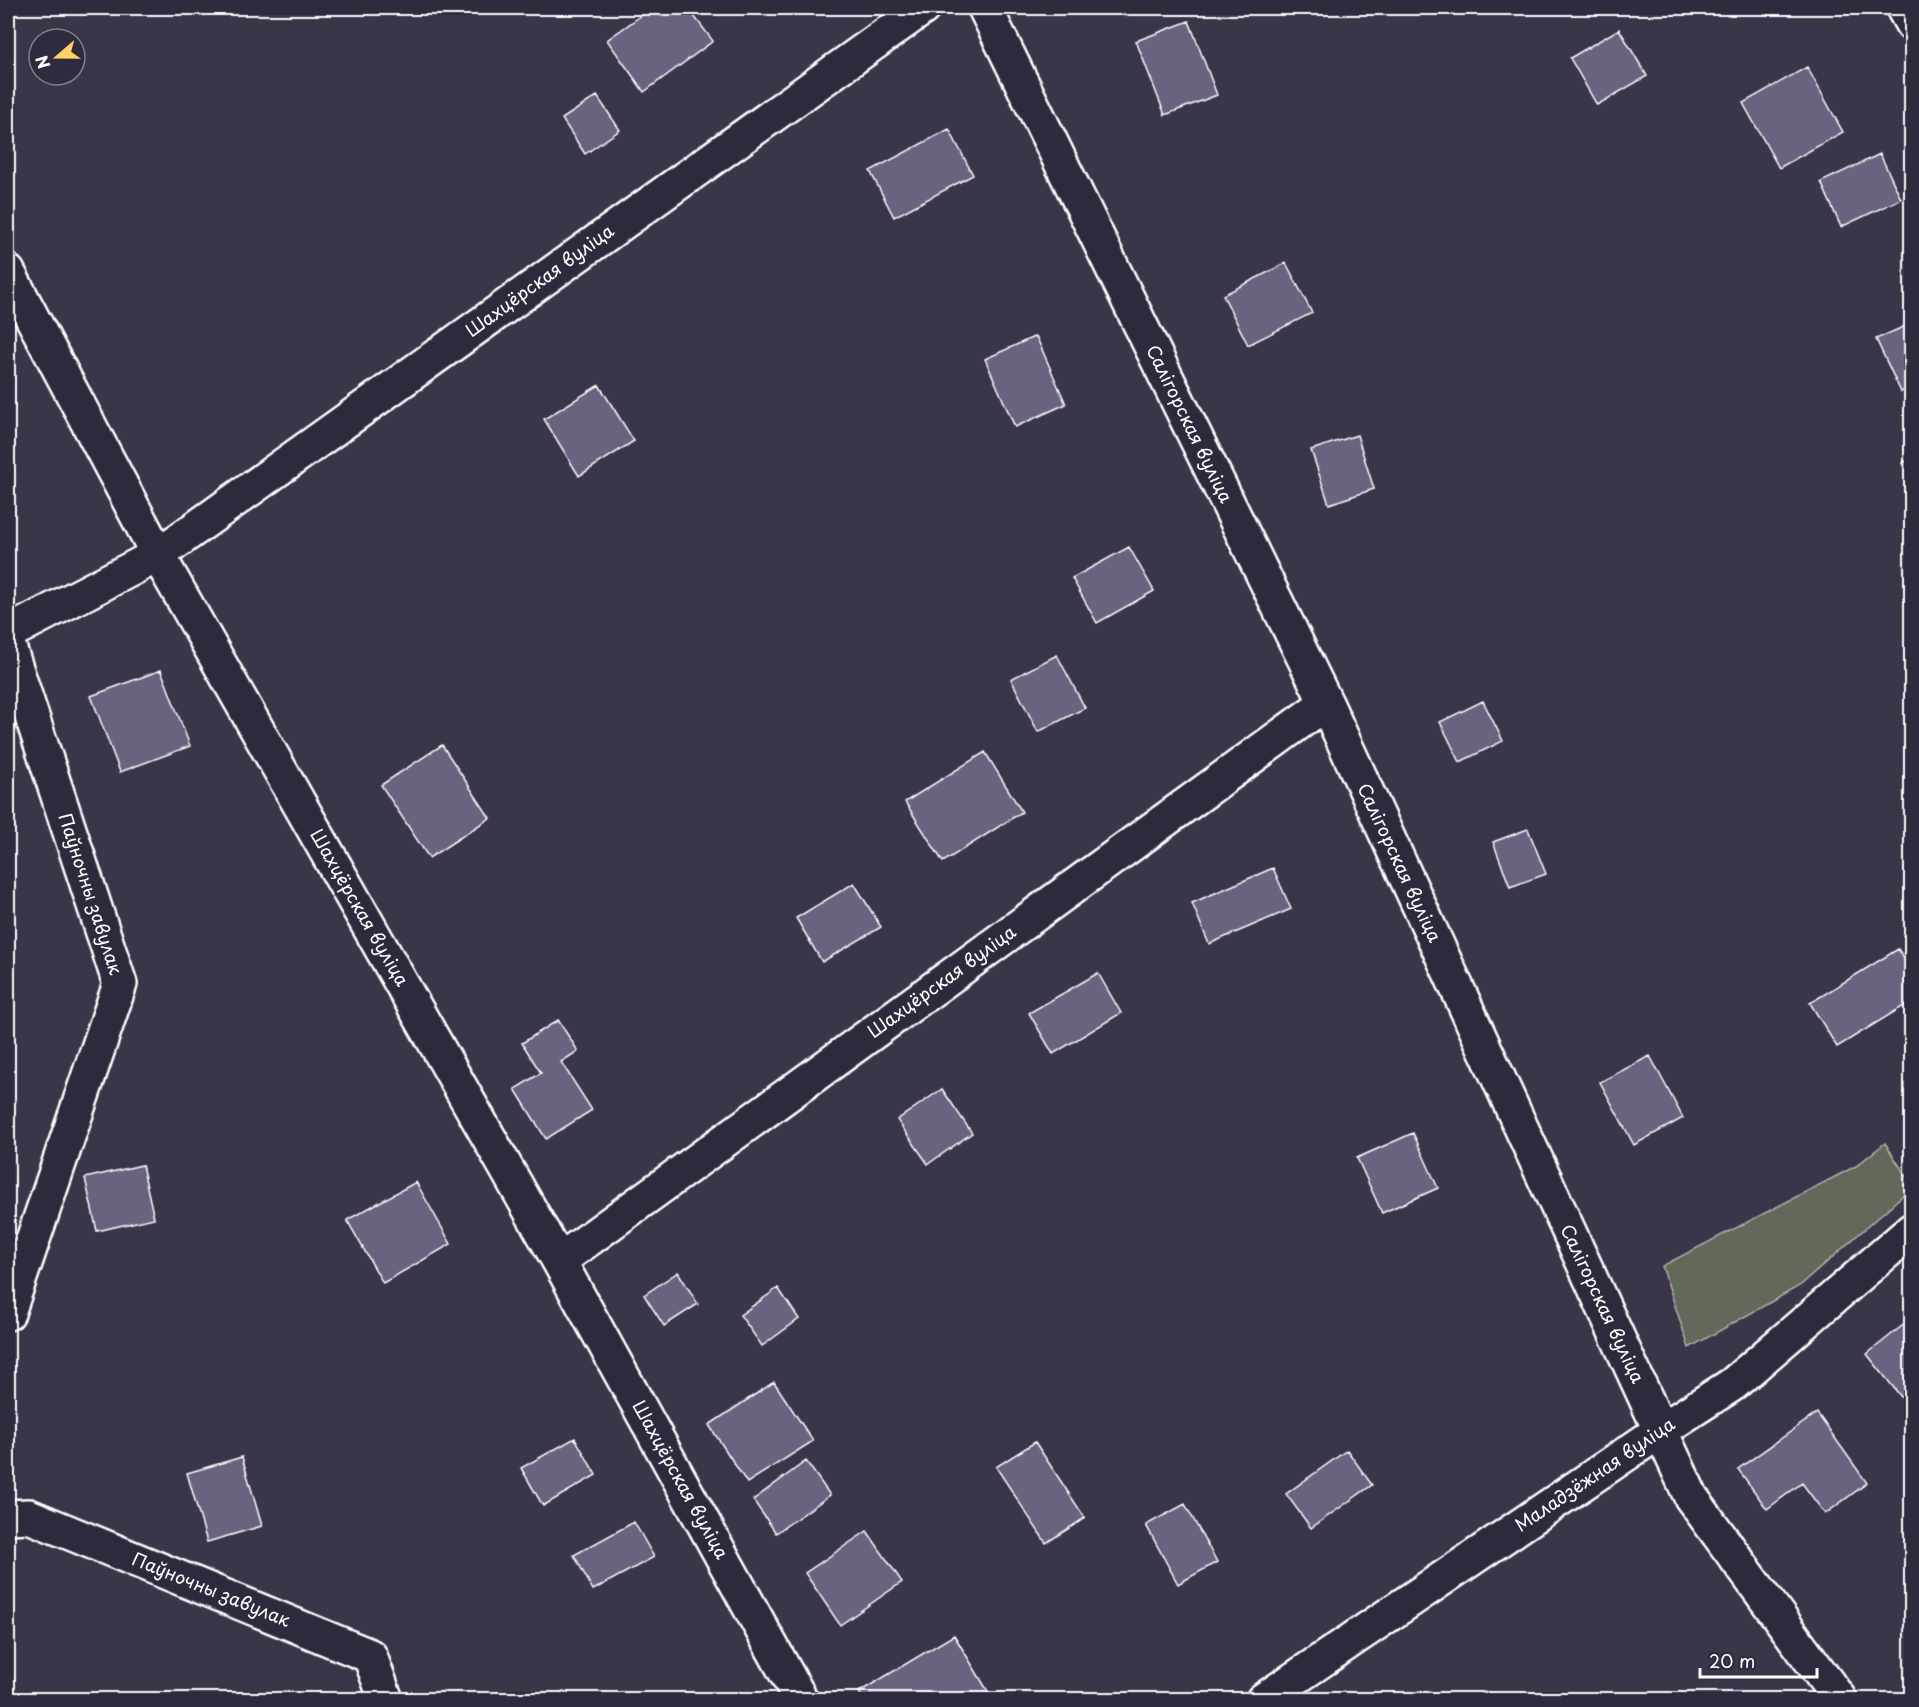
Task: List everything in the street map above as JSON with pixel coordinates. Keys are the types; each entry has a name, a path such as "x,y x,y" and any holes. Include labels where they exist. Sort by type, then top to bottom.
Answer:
{"street":[{"name":"Шахцёрская вуліца","path":"158,555 923,8"},
{"name":"Салігорская вуліца","path":"985,8 1326,703 1691,1497 1840,1700"},
{"path":"1903,8 1911,24"},
{"name":"Шахцёрская вуліца","path":"8,272 158,555 559,1261 801,1700"},
{"path":"8,633 158,555"},
{"name":"Паўночны завулак","path":"8,644 120,984 8,1312"},
{"name":"Шахцёрская вуліца","path":"559,1261 1326,703"},
{"name":"Маладзёжная вуліца","path":"1263,1700 1733,1384 1911,1230"},
{"name":"Паўночны завулак","path":"8,1517 29,1516 370,1656 386,1700"}],"green space":[{"path":"1885,1143 1911,1184 1911,1188 1801,1285 1689,1348 1662,1266 1856,1166"}],"building":[{"path":"652,8 688,8 713,41 644,92 607,40"},
{"path":"1189,21 1217,95 1165,115 1136,41"},
{"path":"1619,29 1647,76 1597,105 1570,58"},
{"path":"1807,67 1843,132 1779,168 1743,103"},
{"path":"597,96 620,130 585,154 562,119"},
{"path":"949,129 973,175 894,217 870,171"},
{"path":"1880,154 1901,199 1841,227 1821,182"},
{"path":"1286,263 1312,313 1248,345 1223,295"},
{"path":"1912,323 1912,387 1901,392 1876,339"},
{"path":"1036,336 1066,404 1015,427 985,359"},
{"path":"599,385 634,441 579,476 544,419"},
{"path":"1357,435 1374,489 1329,504 1311,450"},
{"path":"1912,458 1912,484 1902,463"},
{"path":"1129,547 1154,591 1097,623 1072,578"},
{"path":"1057,655 1085,708 1038,732 1011,679"},
{"path":"161,670 190,746 120,772 91,696"},
{"path":"1483,701 1503,741 1460,762 1440,722"},
{"path":"442,745 490,818 429,858 381,785"},
{"path":"985,752 1022,812 943,862 905,802"},
{"path":"1528,829 1546,874 1510,887 1493,842"},
{"path":"1273,868 1291,909 1209,944 1192,903"},
{"path":"854,883 881,927 822,962 796,918"},
{"path":"1898,949 1912,971 1912,1001 1837,1047 1810,1003"},
{"path":"1098,973 1121,1013 1053,1054 1029,1013"},
{"path":"558,1020 578,1051 561,1062 592,1110 546,1139 515,1089 541,1073 522,1043"},
{"path":"1650,1056 1683,1118 1634,1145 1600,1082"},
{"path":"942,1089 972,1133 928,1164 897,1120"},
{"path":"1413,1133 1438,1188 1382,1213 1357,1158"},
{"path":"142,1165 154,1218 97,1231 85,1178"},
{"path":"416,1182 451,1244 383,1283 347,1220"},
{"path":"678,1272 698,1304 664,1326 644,1295"},
{"path":"778,1288 799,1319 762,1346 740,1315"},
{"path":"1912,1318 1912,1397 1905,1402 1867,1354"},
{"path":"774,1382 813,1441 747,1483 709,1425"},
{"path":"1817,1413 1867,1483 1825,1514 1802,1483 1767,1509 1738,1469"},
{"path":"575,1438 596,1475 543,1506 521,1468"},
{"path":"1035,1442 1085,1518 1046,1543 996,1467"},
{"path":"1347,1450 1372,1485 1311,1528 1286,1494"},
{"path":"242,1457 262,1526 207,1542 187,1473"},
{"path":"806,1461 830,1495 776,1533 753,1500"},
{"path":"1185,1504 1217,1562 1178,1584 1146,1525"},
{"path":"634,1522 654,1557 593,1590 574,1555"},
{"path":"867,1531 902,1582 840,1625 805,1573"},
{"path":"954,1635 992,1698 989,1700 864,1700 859,1692"}]}
